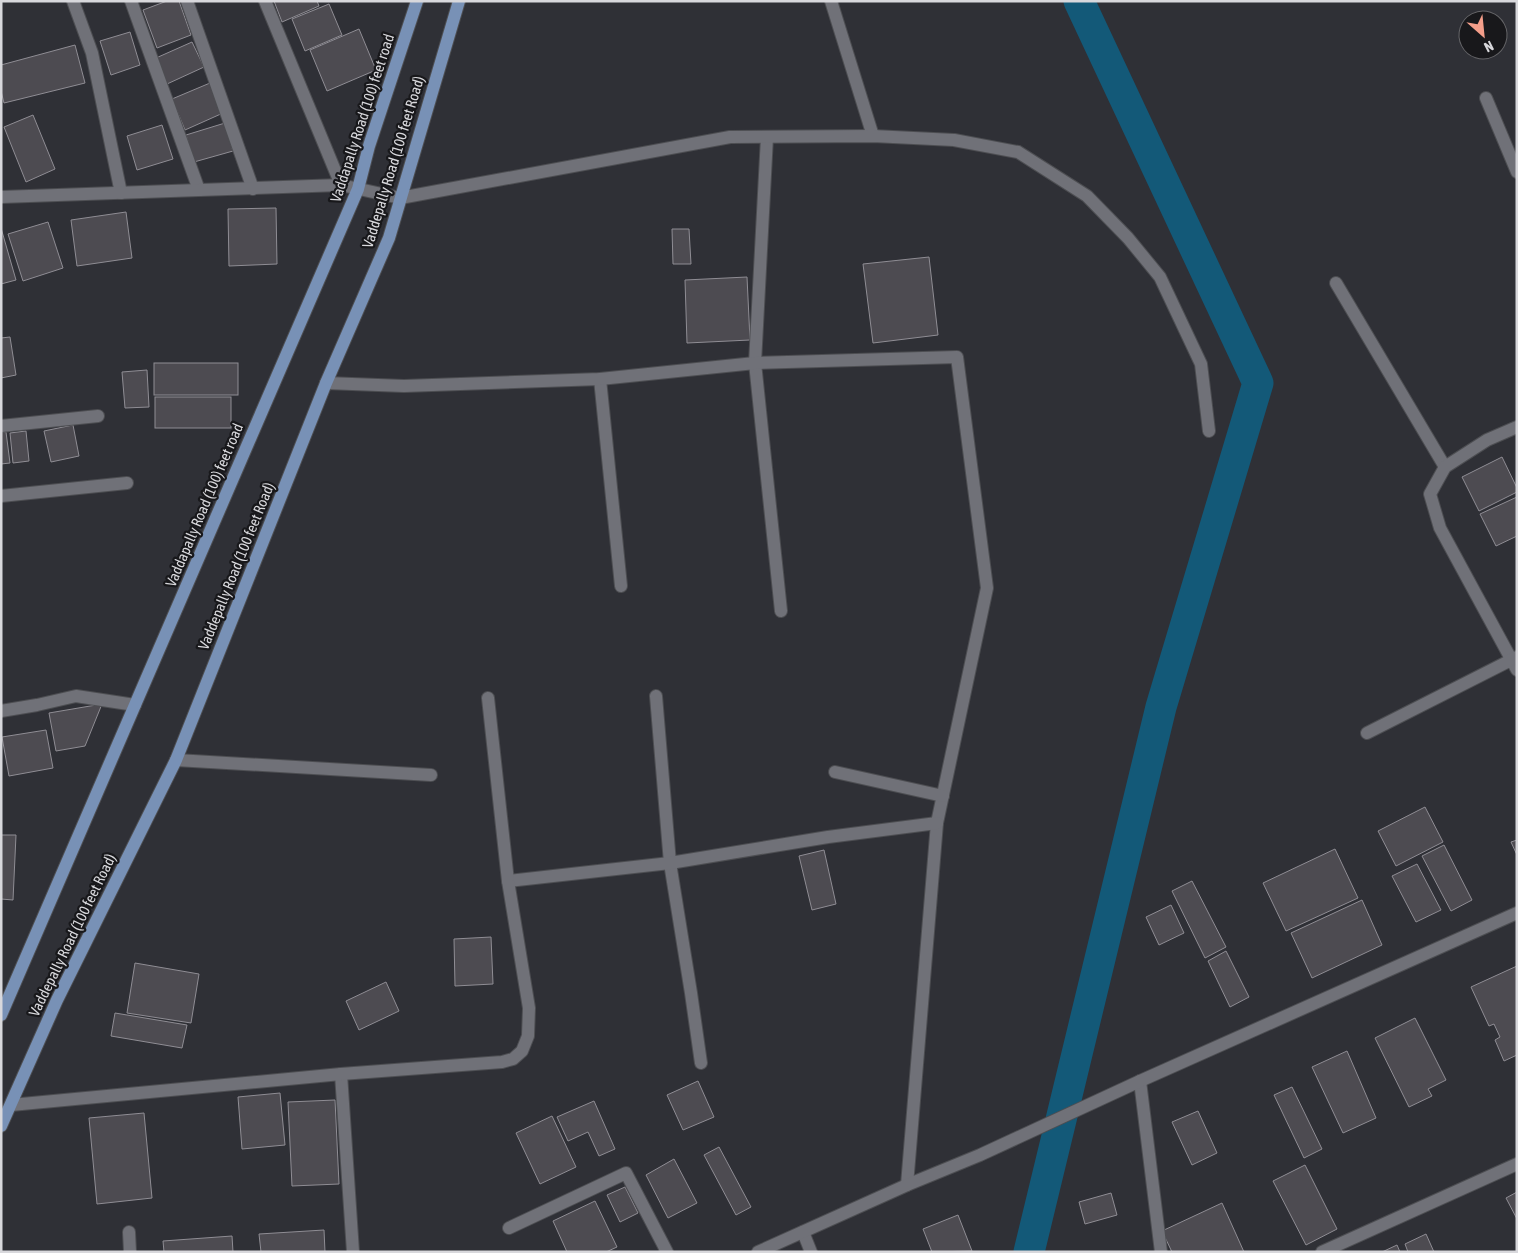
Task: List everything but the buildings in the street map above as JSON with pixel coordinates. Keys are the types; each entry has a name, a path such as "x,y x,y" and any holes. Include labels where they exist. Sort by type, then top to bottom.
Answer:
{"main road":[{"name":"Vaddapally Road (100) feet road","path":"1,1015 358,189 369,146 417,1"},
{"name":"Vaddepally Road (100 feet Road)","path":"1,1126 57,1000 176,760 326,383 389,238 459,1"}],"street":[{"path":"73,1 92,53 121,193"},
{"path":"132,1 199,190"},
{"path":"187,1 253,189"},
{"path":"265,1 341,185"},
{"path":"831,1 873,136"},
{"path":"1486,98 1517,172"},
{"path":"1,197 341,185 400,198 730,137 873,136 954,140 1018,152 1087,196 1128,238 1160,277 1201,364 1209,431"},
{"path":"766,137 755,363 781,611"},
{"path":"1336,283 1445,467"},
{"path":"326,383 404,386 600,379 755,363 957,357 987,588 937,824 907,1185"},
{"path":"600,379 621,586"},
{"path":"1,426 98,416"},
{"path":"1367,733 1515,662 1440,528 1430,494 1445,467 1487,440 1517,426"},
{"path":"1,496 127,483"},
{"path":"1,711 76,696 135,705"},
{"path":"656,696 670,864 701,1063"},
{"path":"11,1105 341,1074 502,1062 513,1059 522,1052 528,1036 529,1008 508,881 488,698"},
{"path":"176,760 431,775"},
{"path":"835,772 943,796"},
{"path":"508,881 670,864 828,837 937,824"},
{"path":"758,1252 907,1185 980,1155 1140,1081 1517,913"},
{"path":"341,1074 353,1252"},
{"path":"1140,1081 1161,1252"},
{"path":"1322,1252 1517,1164"},
{"path":"509,1228 626,1173 667,1252"},
{"path":"129,1232 130,1252"},
{"path":"803,1232 812,1252"}],"waterway":[{"path":"1029,1252 1161,707 1258,383 1079,1"}]}
